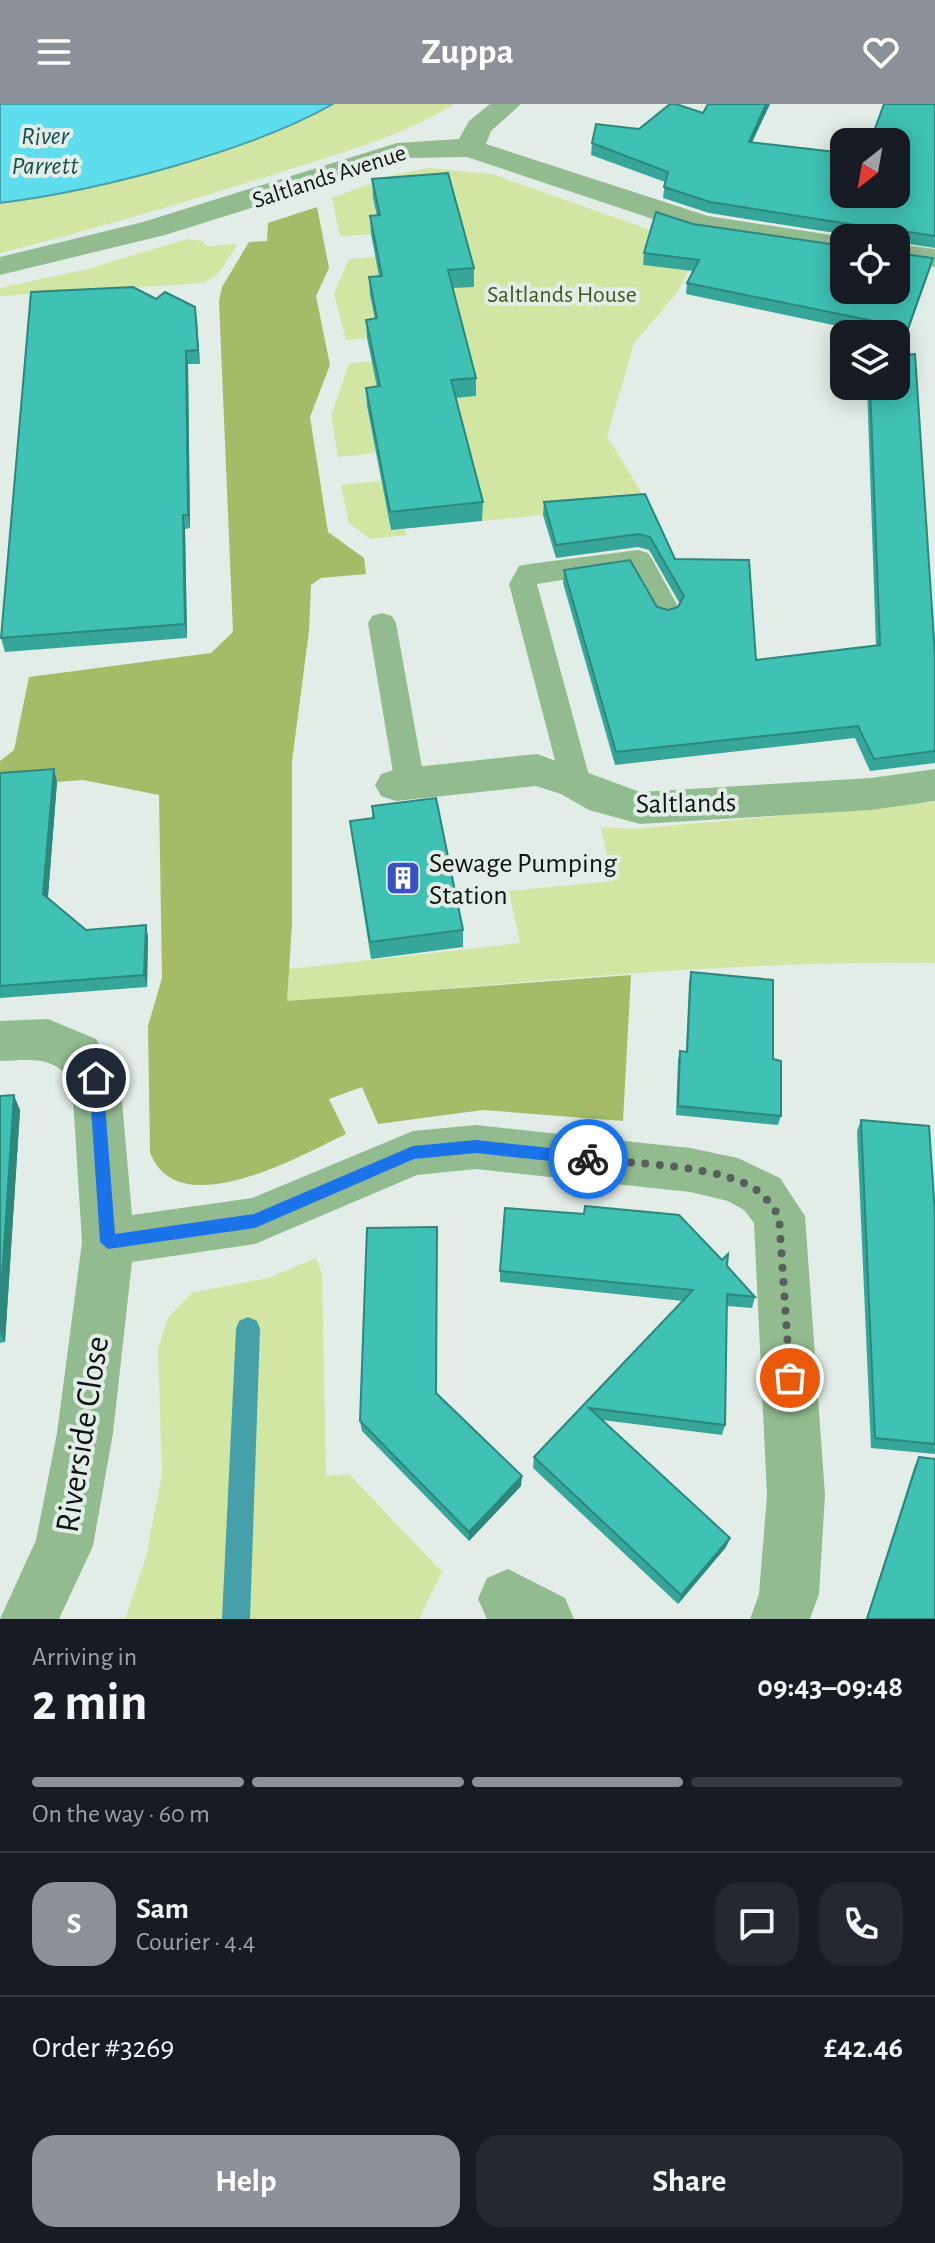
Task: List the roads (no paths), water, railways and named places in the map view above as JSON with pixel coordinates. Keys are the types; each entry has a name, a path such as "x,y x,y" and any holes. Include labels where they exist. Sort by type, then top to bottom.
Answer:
{"street":[{"path":"469,148 479,127 507,104"},
{"name":"Saltlands Avenue","path":"0,266 92,247 205,216 407,149 469,148 703,225 830,244"},
{"path":"910,255 935,258"},
{"name":"Saltlands","path":"403,785 537,770 576,783 604,799 640,808 871,794 935,785"},
{"name":"Riverside Close","path":"0,1041 48,1039 79,1053 96,1078 108,1242 85,1433 64,1546 28,1619"},
{"path":"108,1242 255,1221 413,1153 476,1147 690,1170 738,1181 762,1194 779,1216 796,1495 789,1594 780,1619"}],"lane":[{"path":"576,783 523,584 529,573 638,559 666,610"},
{"path":"382,623 403,785"}],"water":[{"name":"River Parrett","path":"0,104 333,104 259,138 171,167 81,189 0,203"}],"waterway":[{"path":"236,1619 248,1329"}],"place":[{"name":"Sewage Pumping Station","path":"403,878"}],"park label":[{"name":"Saltlands House","path":"562,294"}]}
